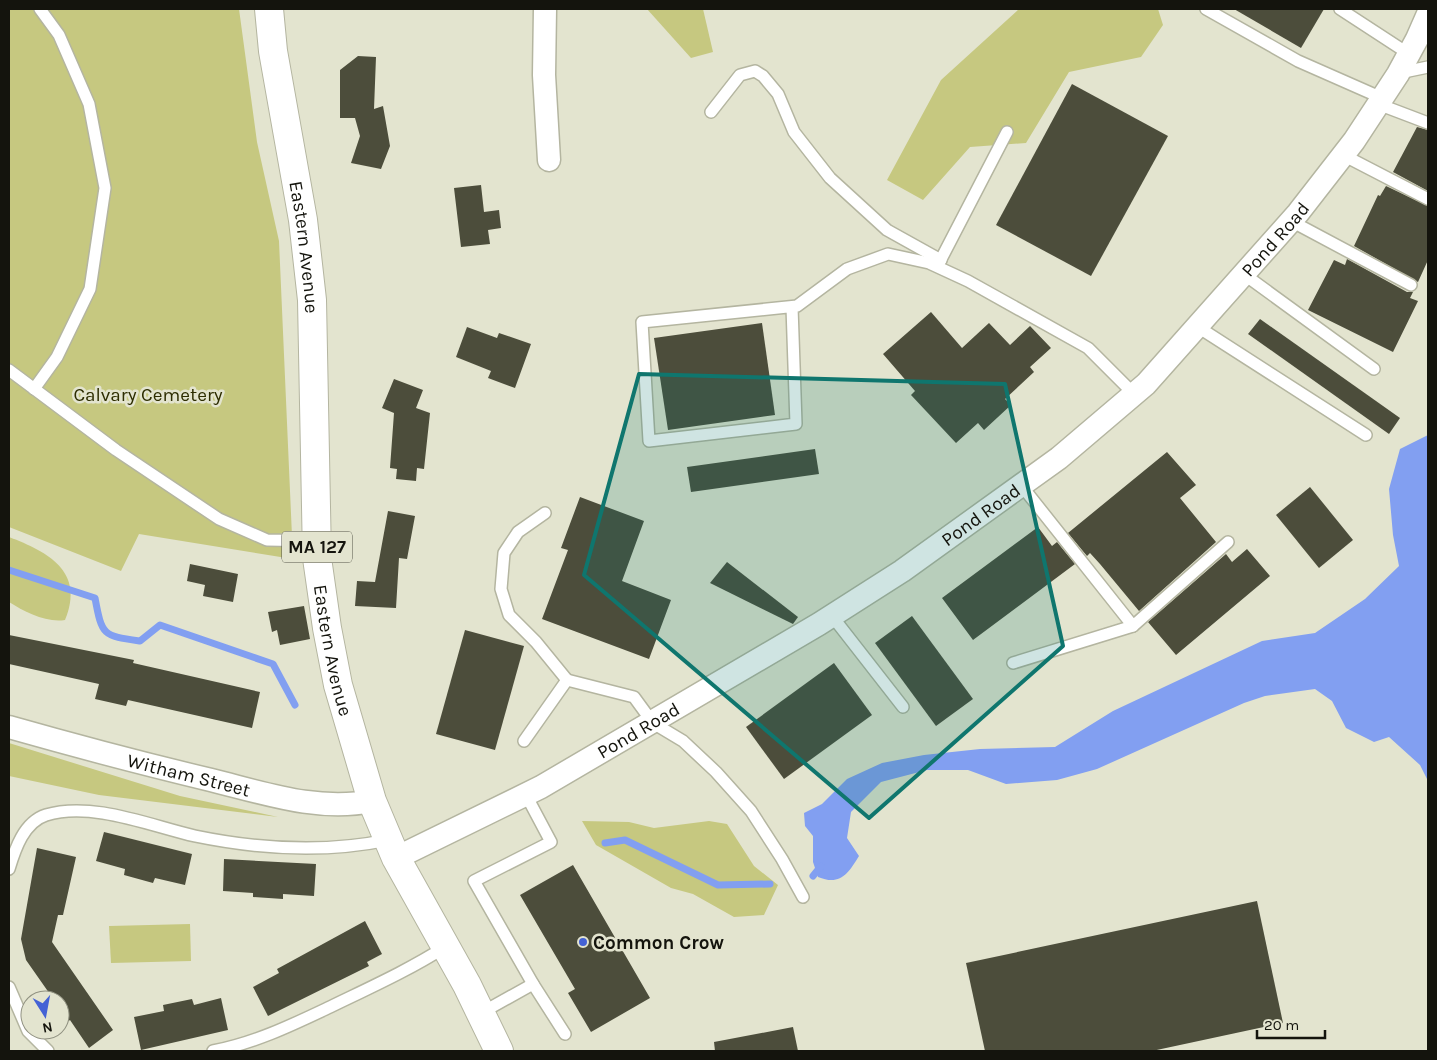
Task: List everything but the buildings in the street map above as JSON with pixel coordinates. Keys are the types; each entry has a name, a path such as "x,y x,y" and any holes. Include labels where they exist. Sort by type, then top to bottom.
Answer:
{"main road":[{"name":"Eastern Avenue","path":"269,9 275,61 303,220 312,300 317,541 327,628 338,685 372,801 392,849 481,1014 492,1049"}],"street":[{"path":"545,9 544,75 549,160"},
{"name":"Pond Road","path":"392,849 526,795 653,722 832,616 902,571 1059,458 1134,394 1198,327 1291,221 1343,155 1398,74 1428,14"},
{"name":"Witham Street","path":"9,727 296,801 348,806 372,801"}],"lane":[{"path":"34,389 57,357 90,289 104,188 89,104 59,35 40,9"},
{"path":"1206,9 1298,61 1428,123"},
{"path":"1340,9 1409,54"},
{"path":"1398,74 1428,67"},
{"path":"711,112 740,75 755,71 763,76 778,94 794,132 830,178 887,230 968,281 1088,348 1134,394"},
{"path":"939,263 1007,132"},
{"path":"1343,155 1428,199"},
{"path":"1291,221 1411,285"},
{"path":"792,307 796,424 649,441 642,322 797,306 847,269 888,254 939,263"},
{"path":"1245,275 1374,369"},
{"path":"1198,327 1366,435"},
{"path":"9,370 116,450 219,519 267,540 317,541"},
{"path":"1021,486 1132,626"},
{"path":"545,513 518,532 504,552 501,589 510,614 567,680 634,697 653,722 683,741 716,772 750,811 782,859 803,898"},
{"path":"1013,663 1132,626 1228,542"},
{"path":"832,616 903,707"},
{"path":"524,741 567,680"},
{"path":"526,795 550,842 474,881 533,984 565,1034"},
{"path":"9,868 16,848 30,824 46,815 76,812 124,816 196,836 272,846 318,849 358,846 392,849"},
{"path":"213,1051 238,1046 288,1027 360,993 445,947"},
{"path":"481,1014 533,984"},
{"path":"9,987 28,1031 48,1051"}],"highlighted area":[{"path":"639,374 1005,384 1063,646 869,818 584,575"}],"green space":[{"name":"Calvary Cemetery","path":"9,9 239,9 257,142 279,241 293,559 139,534 121,571 9,527"},
{"path":"647,9 703,9 713,52 691,58"},
{"path":"1019,9 1158,9 1163,25 1141,57 1069,72 1026,143 970,147 923,200 887,180 941,80"},
{"path":"9,537 37,549 49,557 66,576 70,588 70,603 65,620 43,618 9,602"},
{"path":"9,743 180,796 278,817 99,795 9,776"},
{"path":"582,821 629,822 654,828 709,821 727,824 754,866 778,885 764,915 734,917 693,894 671,888 596,845"},
{"path":"190,924 191,961 111,963 109,926"}],"water":[{"path":"1428,435 1428,781 1420,765 1389,737 1374,742 1346,728 1332,701 1315,689 1265,696 1244,703 1097,769 1057,780 1006,784 968,770 927,770 881,782 851,812 847,838 859,856 843,877 832,880 818,877 813,862 813,836 805,826 804,813 822,804 847,779 882,763 924,755 980,749 1055,747 1113,711 1262,641 1315,633 1365,599 1399,566 1393,535 1389,489 1400,449"}],"waterway":[{"path":"9,570 95,598 103,627 106,632 118,638 140,641 160,625 273,664 295,705"},
{"path":"605,843 625,840 718,885 770,884"},
{"path":"813,876 821,866"}],"place":[{"name":"Common Crow","path":"583,942"}]}
